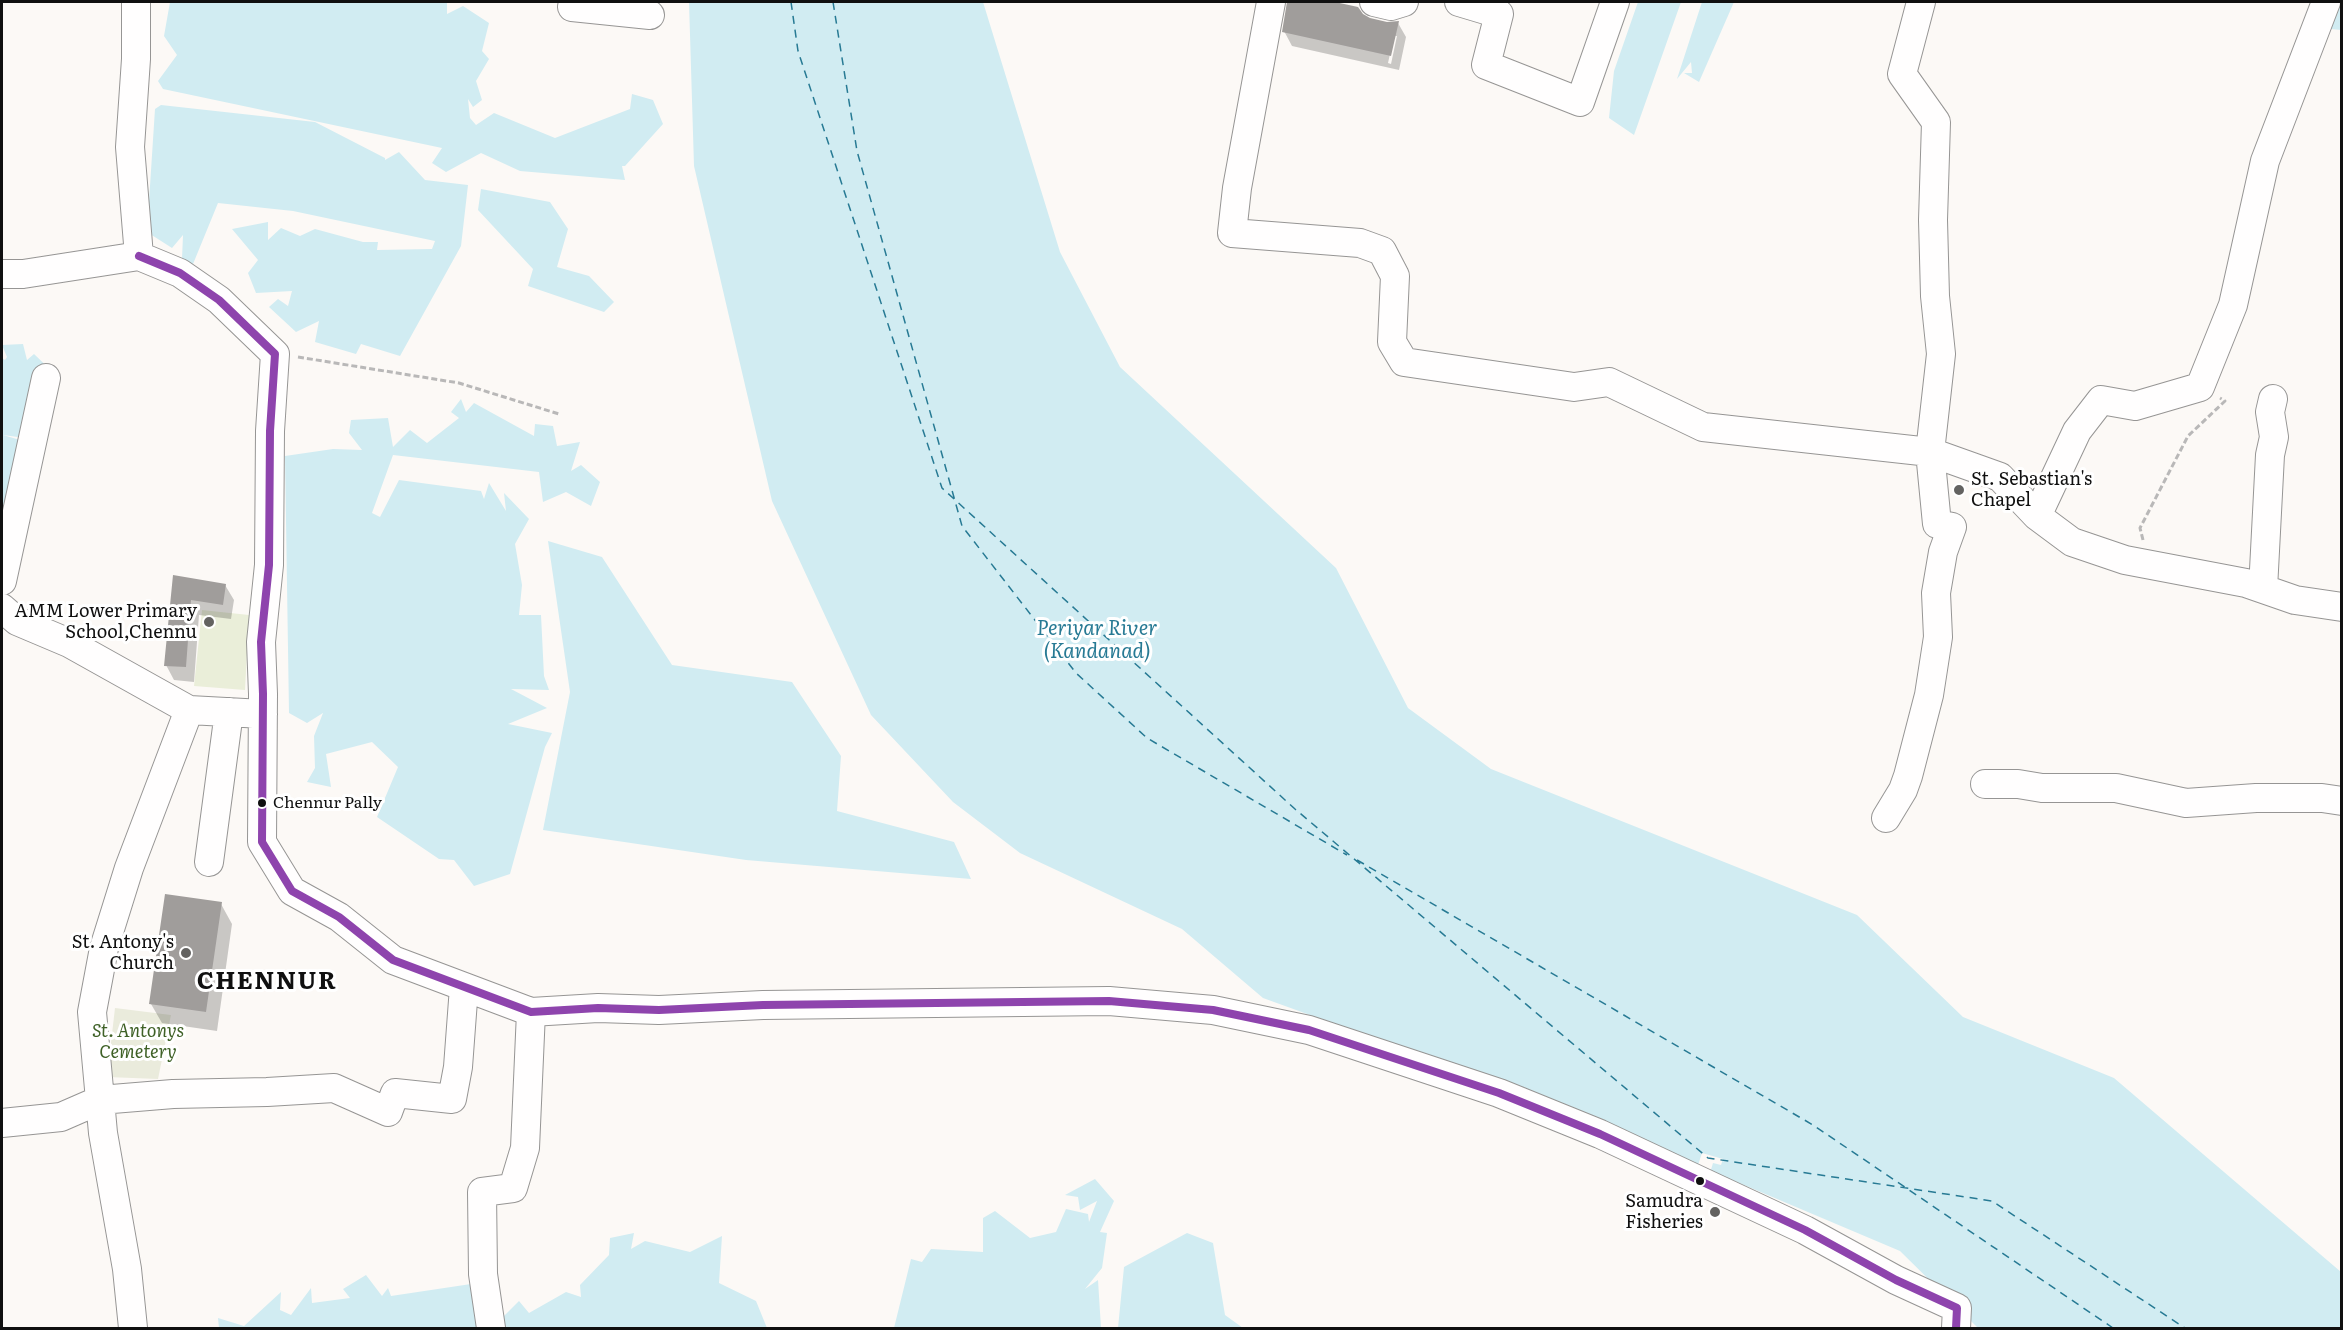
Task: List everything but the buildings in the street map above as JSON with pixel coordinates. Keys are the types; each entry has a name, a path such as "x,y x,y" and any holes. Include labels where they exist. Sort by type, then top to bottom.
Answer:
{"street":[{"path":"136,2 136,59 130,147 139,256"},
{"path":"573,2 572,7 650,15"},
{"path":"1270,2 1237,188 1232,233 1360,243 1382,251 1395,276 1392,342 1404,362 1574,387 1609,382 1702,427 1930,452 2000,477 2037,516 2072,542 2125,560 2246,583 2295,600 2342,607"},
{"path":"1374,2 1391,6 1404,2"},
{"path":"1459,2 1499,14 1486,65 1580,102 1615,2"},
{"path":"1886,818 1903,790 1908,776 1929,695 1938,637 1936,593 1944,552 1952,527 1937,524 1930,452 1941,354 1935,296 1936,122 1902,74 1921,2"},
{"path":"2037,516 2077,431 2101,400 2135,406 2200,387 2233,305 2265,161 2326,2"},
{"path":"2,274 23,274 139,256 180,273 219,300 275,354 270,431 269,565 261,642 262,842 292,891 339,917 393,960 531,1012 598,1008 659,1010 763,1005 1109,1001 1213,1010 1309,1030 1499,1093 1610,1138 1795,1226 1896,1280 1957,1308 1956,1329"},
{"path":"2,581 46,378"},
{"path":"2263,589 2270,455 2274,437 2270,412 2273,399"},
{"path":"2,608 17,621 69,643 189,710 263,714"},
{"path":"133,1329 127,1269 103,1133 92,1012 104,948 129,868 189,710"},
{"path":"209,862 229,712"},
{"path":"1985,784 2018,784 2042,788 2116,788 2186,803 2256,798 2322,798 2342,801"},
{"path":"2,1123 61,1117 100,1100 173,1094 334,1088 388,1113 395,1093 452,1099 458,1066 464,987"},
{"path":"491,1329 483,1274 482,1192 513,1188 525,1148 531,1012"}],"path":[{"path":"275,354 459,383 559,414"},
{"path":"2150,565 2140,528 2188,436 2225,401 2200,387"}],"green space":[{"path":"202,610 249,615 245,690 194,686"},
{"name":"St. Antonys Cemetery","path":"115,1008 171,1015 158,1079 107,1077"}],"water":[{"path":"170,2 447,2 447,14 463,6 489,23 482,51 489,59 476,81 482,100 473,107 468,99 470,118 476,125 494,113 555,138 630,109 632,94 653,100 663,124 625,166 622,166 625,180 520,171 481,153 446,172 432,163 442,148 163,89 158,81 177,55 164,36"},
{"name":"Periyar River (Kandanad)","path":"689,2 983,2 1060,252 1120,367 1336,568 1408,708 1491,769 1857,915 1963,1017 2114,1078 2341,1272 2341,1328 1978,1328 1900,1251 1536,1097 1263,998 1182,929 1020,853 953,802 871,715 772,501 694,166"},
{"path":"1638,2 1681,2 1634,135 1609,118 1614,71"},
{"path":"1702,2 1734,2 1699,82 1684,73 1692,73 1691,62 1677,79"},
{"path":"2339,2 2341,2 2341,30 2331,29"},
{"path":"161,105 315,122 385,160 399,152 425,180 468,185 461,246 400,356 361,344 356,354 315,342 319,321 296,332 269,307 278,299 288,306 292,291 256,293 248,273 258,260 232,229 268,222 268,240 281,228 300,236 315,229 363,242 378,242 377,250 432,249 435,241 293,211 218,203 193,264 182,259 183,235 172,248 147,232 155,109"},
{"path":"481,189 550,202 568,229 557,267 589,276 614,302 604,312 528,286 533,269 478,210"},
{"path":"23,344 27,360 34,354 58,377 40,440 3,435 37,445 23,522 2,513 2,358 5,360 7,357 2,345"},
{"path":"461,399 466,412 474,403 534,436 535,424 553,426 557,446 580,442 571,471 581,465 600,482 591,506 566,492 543,502 539,472 393,455 372,513 380,517 399,480 481,491 484,499 489,483 506,511 504,493 529,519 515,544 522,585 519,615 541,615 544,676 549,690 511,689 547,708 508,724 552,733 545,747 510,874 474,886 454,860 439,859 377,817 398,767 372,742 326,754 331,787 307,782 315,768 314,736 323,713 307,723 289,713 285,456 333,449 362,450 349,433 351,420 388,418 393,447 410,430 427,443 459,418 451,412"},
{"path":"548,541 602,557 672,665 792,682 841,756 837,811 954,842 971,879 746,860 543,830 570,692"},
{"path":"1095,1179 1114,1201 1100,1232 1107,1233 1102,1268 1085,1289 1098,1280 1101,1328 894,1328 911,1259 922,1262 931,1249 983,1252 983,1218 995,1211 1030,1238 1056,1232 1066,1209 1088,1214 1089,1222 1097,1201 1080,1210 1078,1197 1065,1195"},
{"path":"634,1233 631,1249 645,1241 690,1252 722,1236 719,1283 756,1301 767,1328 500,1328 500,1320 519,1301 529,1313 566,1292 581,1297 580,1285 609,1255 610,1238"},
{"path":"1187,1233 1213,1243 1225,1315 1243,1328 1118,1328 1124,1267"},
{"path":"366,1275 382,1296 388,1288 391,1296 471,1284 484,1328 219,1328 218,1318 244,1326 281,1292 280,1310 291,1315 311,1288 312,1303 350,1298 343,1289"}],"pier":[{"path":"1702,1153 1723,1159 1721,1165 1713,1163 1710,1173 1697,1168"}],"ferry route":[{"path":"791,2 798,51 942,488 1295,809 1708,1158 1992,1201 2185,1328"},
{"path":"833,2 857,151 962,526 1076,673 1147,738 1347,855"},
{"path":"1357,860 1813,1125 2113,1328"}],"transit line":[{"path":"139,256 180,273 219,300 275,354 270,431 269,565 261,642 262,842 292,891 339,917 393,960 531,1012 598,1008 659,1010 763,1005 1109,1001 1213,1010 1309,1030 1499,1093 1600,1134 1805,1230 1896,1280 1957,1308 1956,1328"}],"place":[{"name":"St. Sebastian's Chapel","path":"1959,490"},
{"name":"AMM Lower Primary School,Chennu","path":"209,622"},
{"name":"Chennur Pally","path":"262,803"},
{"name":"St. Antony's Church","path":"186,953"},
{"name":"Samudra Fisheries","path":"1715,1212"}],"district":[{"name":"CHENNUR","path":"267,982"}]}
